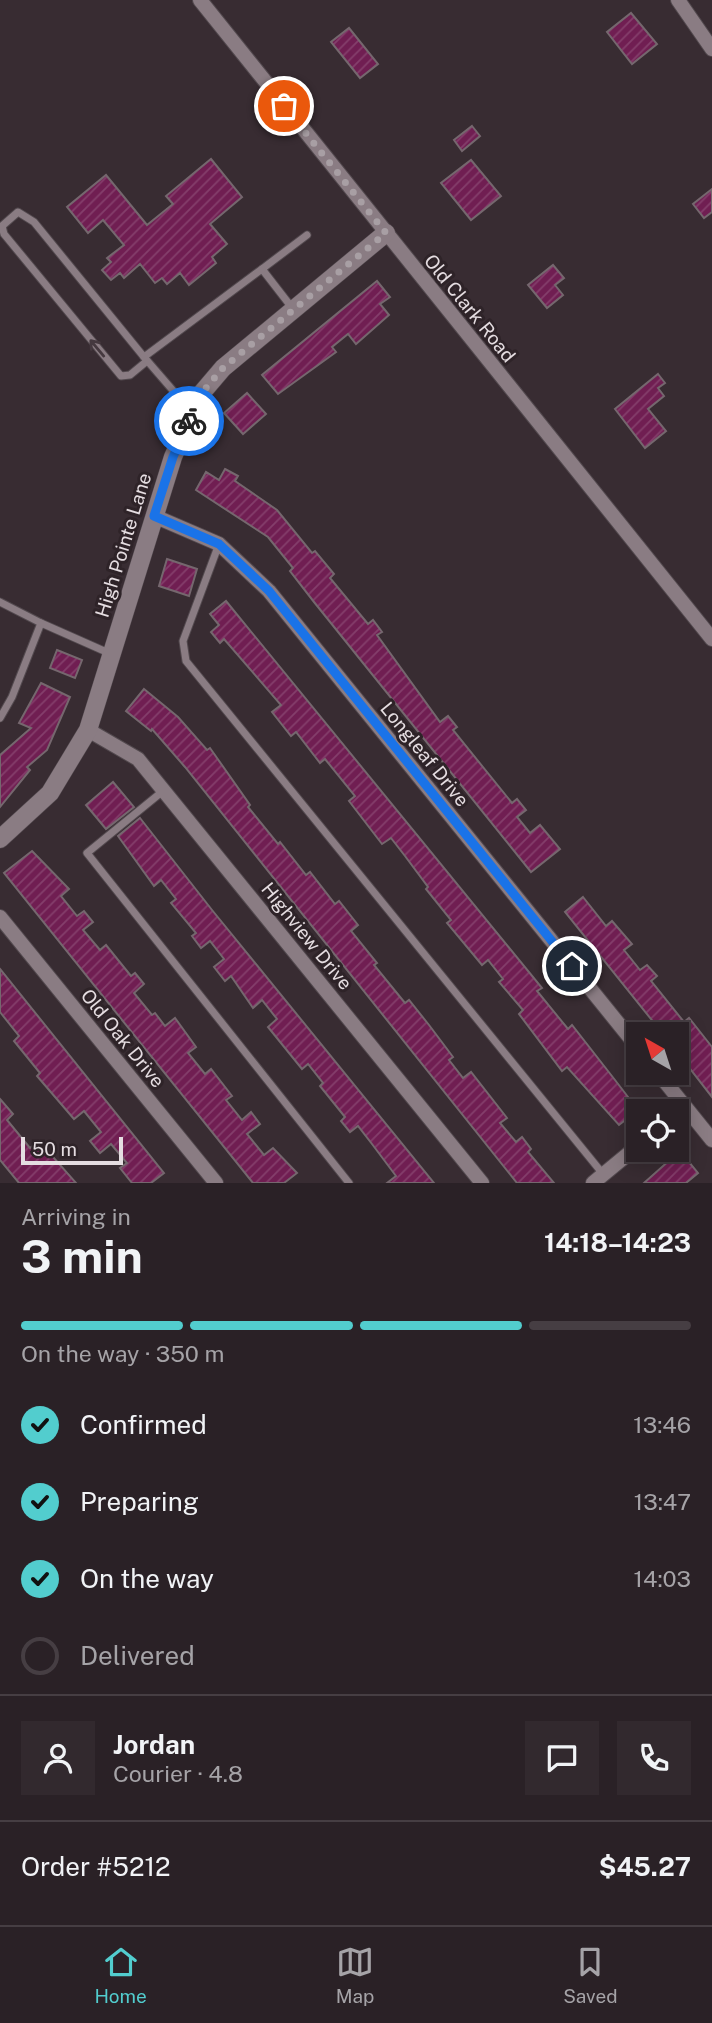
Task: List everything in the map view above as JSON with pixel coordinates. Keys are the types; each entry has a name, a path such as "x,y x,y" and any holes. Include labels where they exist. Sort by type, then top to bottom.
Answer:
{"street":[{"name":"Old Clark Road","path":"200,0 712,639"},
{"path":"678,0 712,49"},
{"name":"High Pointe Lane","path":"0,839 50,793 88,730 173,457 200,395 223,368 386,233"},
{"name":"Longleaf Drive","path":"154,516 219,544 269,591 626,1033"},
{"name":"Highview Drive","path":"88,730 138,759 482,1183"},
{"name":"Old Oak Drive","path":"0,917 216,1183"},
{"path":"689,1118 712,1140"},
{"path":"598,1179 626,1156"}],"lane":[{"path":"195,407 176,394 146,359 34,222 18,212 2,226 4,234 96,348 125,377 146,359 307,235"},
{"path":"262,269 293,309"},
{"path":"219,544 183,641 182,651 186,661 598,1179"},
{"path":"0,602 111,654"},
{"path":"0,718 12,697 41,623"},
{"path":"164,790 87,853 349,1183"}],"building":[{"path":"631,13 657,44 632,64 607,32"},
{"path":"349,28 378,64 360,78 331,42"},
{"path":"472,126 480,136 462,151 454,140"},
{"path":"211,159 242,197 210,224 227,244 212,257 216,263 189,285 180,273 167,284 162,278 155,283 140,264 124,278 120,273 111,280 102,270 111,262 107,258 124,245 103,220 88,233 67,207 106,175 147,225 173,204 166,196"},
{"path":"471,160 501,196 471,220 441,183"},
{"path":"712,189 712,212 704,218 693,204"},
{"path":"553,265 564,278 555,285 563,295 547,308 528,285"},
{"path":"377,281 390,297 380,304 389,315 356,344 348,334 332,347 336,352 278,394 262,375"},
{"path":"658,374 665,383 658,388 664,396 648,409 666,431 645,448 615,409"},
{"path":"247,393 266,414 243,434 224,413"},
{"path":"225,469 238,476 235,481 277,510 312,553 315,551 334,574 330,578 368,624 373,620 382,632 377,635 440,722 448,716 457,727 453,730 512,803 517,799 526,810 517,817 530,833 540,825 560,849 531,872 314,602 290,571 293,568 268,537 196,490 206,472 219,480"},
{"path":"167,559 197,569 189,596 159,586"},
{"path":"226,601 542,988 537,991 568,1029 572,1025 629,1099 626,1099 626,1119 619,1125 567,1067 562,1071 519,1014 523,1010 499,982 503,979 488,960 482,965 447,923 451,920 391,838 382,844 349,801 355,796 325,759 320,763 296,732 291,736 272,712 281,705 224,639 220,643 211,632 219,625 210,614"},
{"path":"57,650 82,660 75,678 50,668"},
{"path":"41,683 70,697 47,750 27,767 30,770 0,807 0,755 31,728 19,723"},
{"path":"144,689 178,717 207,750 210,748 250,805 248,807 278,844 280,842 306,875 310,872 335,904 339,901 358,925 351,931 377,963 374,965 405,1003 409,1000 429,1025 453,1057 449,1060 463,1078 471,1072 507,1118 500,1123 516,1142 522,1137 531,1149 528,1152 554,1183 517,1183 185,767 152,729 151,731 126,711"},
{"path":"113,782 134,807 106,829 86,805"},
{"path":"140,818 434,1183 387,1183 396,1176 372,1144 358,1126 350,1132 341,1121 345,1117 320,1086 323,1083 308,1064 302,1069 268,1027 277,1019 262,1000 253,1008 231,976 225,981 214,967 224,959 210,941 201,948 192,936 196,933 171,903 176,899 161,880 154,886 118,836"},
{"path":"32,851 69,889 61,896 77,916 84,911 93,922 83,930 100,950 106,945 131,976 135,973 144,984 134,993 152,1015 155,1013 165,1026 175,1018 196,1047 188,1053 205,1074 211,1069 232,1096 226,1100 242,1120 251,1112 260,1124 247,1134 264,1155 273,1148 297,1173 284,1183 253,1183 4,873"},
{"path":"583,897 606,926 612,921 632,944 624,950 640,970 647,965 657,976 651,981 684,1022 653,1022 565,912"},
{"path":"0,969 164,1173 151,1183 132,1183 120,1168 127,1163 111,1144 100,1153 90,1141 101,1132 84,1111 74,1119 37,1076 40,1073 14,1041 19,1036 0,1012"},
{"path":"689,1018 712,1047 712,1097 690,1069 690,1022 684,1022"},
{"path":"0,1099 13,1114 7,1120 30,1148 39,1141 76,1183 19,1183 0,1160"},
{"path":"668,1162 689,1162 698,1173 686,1183 644,1183"}],"way so far":[{"path":"189,421 200,395 223,368 386,233 284,106"}],"route":[{"path":"189,421 173,457 154,516 219,544 269,591 572,966"}]}
